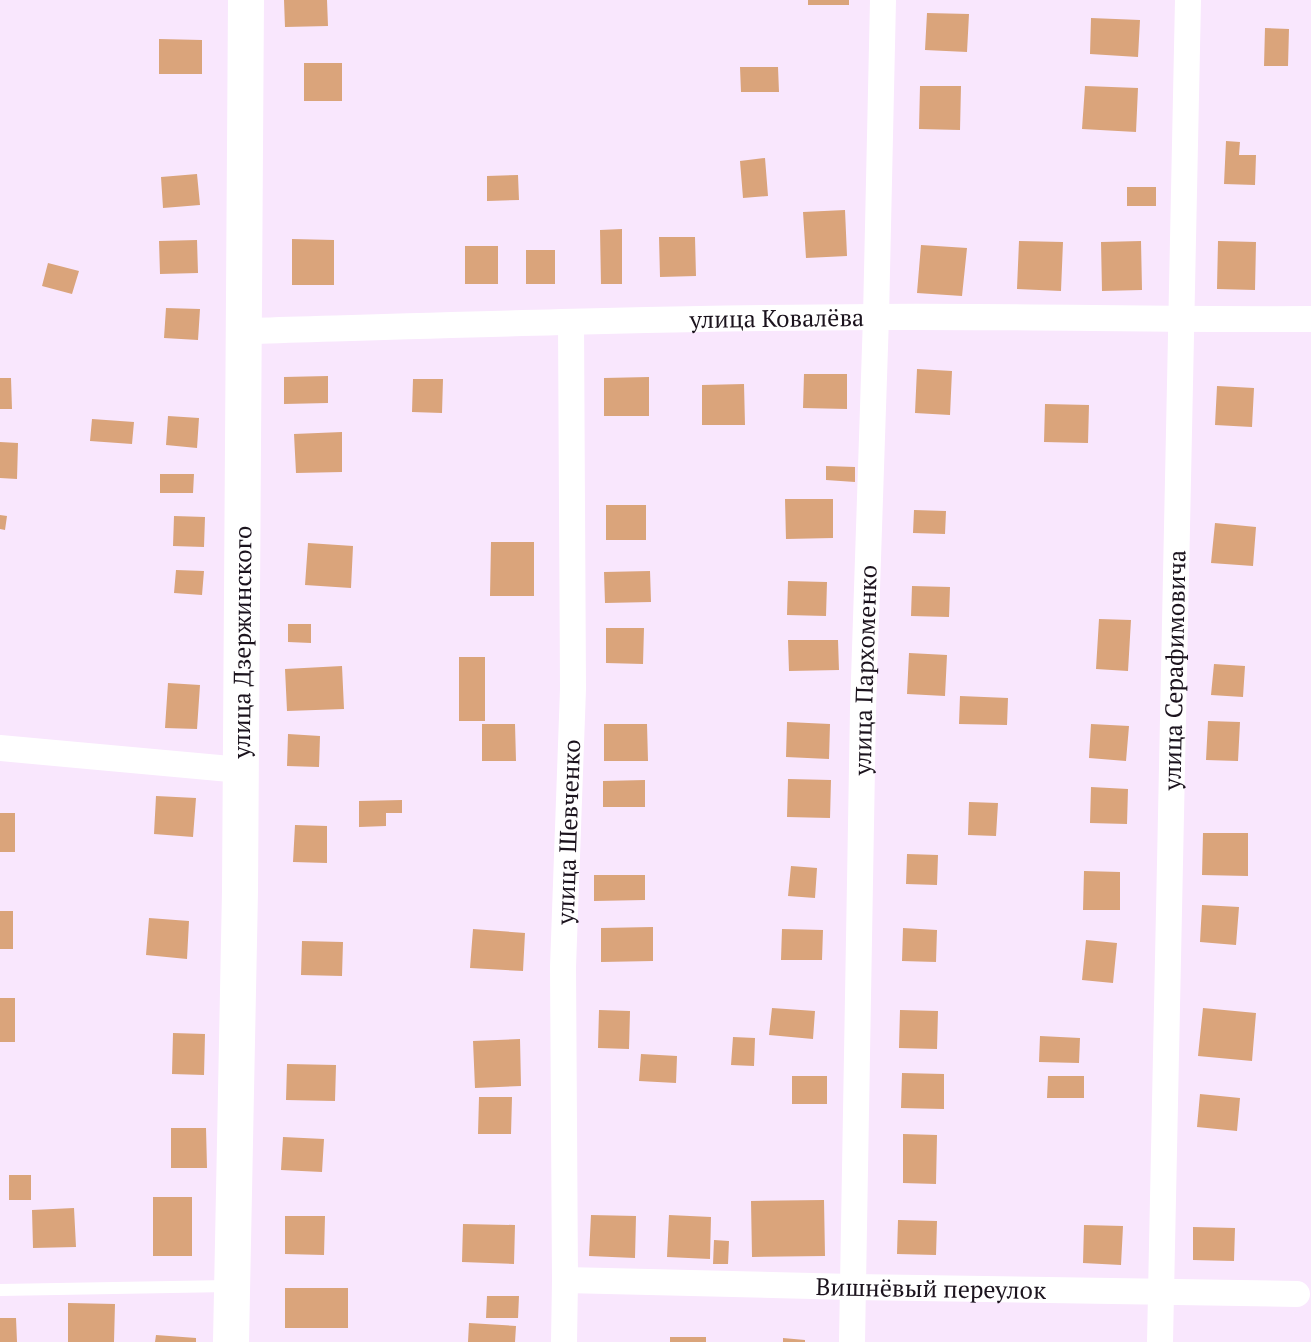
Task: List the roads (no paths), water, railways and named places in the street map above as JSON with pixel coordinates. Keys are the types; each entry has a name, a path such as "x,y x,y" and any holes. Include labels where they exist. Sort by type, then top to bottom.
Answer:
{"street":[{"name":"улица Дзержинского","path":"231,1342 241,770 246,0"},
{"name":"улица Пархоменко","path":"852,1342 862,725 883,0"},
{"name":"улица Серафимовича","path":"1160,1342 1188,0"},
{"name":"улица Ковалёва","path":"245,331 876,317 1311,319"},
{"name":"улица Шевченко","path":"564,1342 563,967 573,689 571,322"},
{"path":"0,748 241,770"},
{"name":"Вишнёвый переулок","path":"565,1280 1297,1294"}],"lane":[{"path":"0,1290 232,1286"}]}
